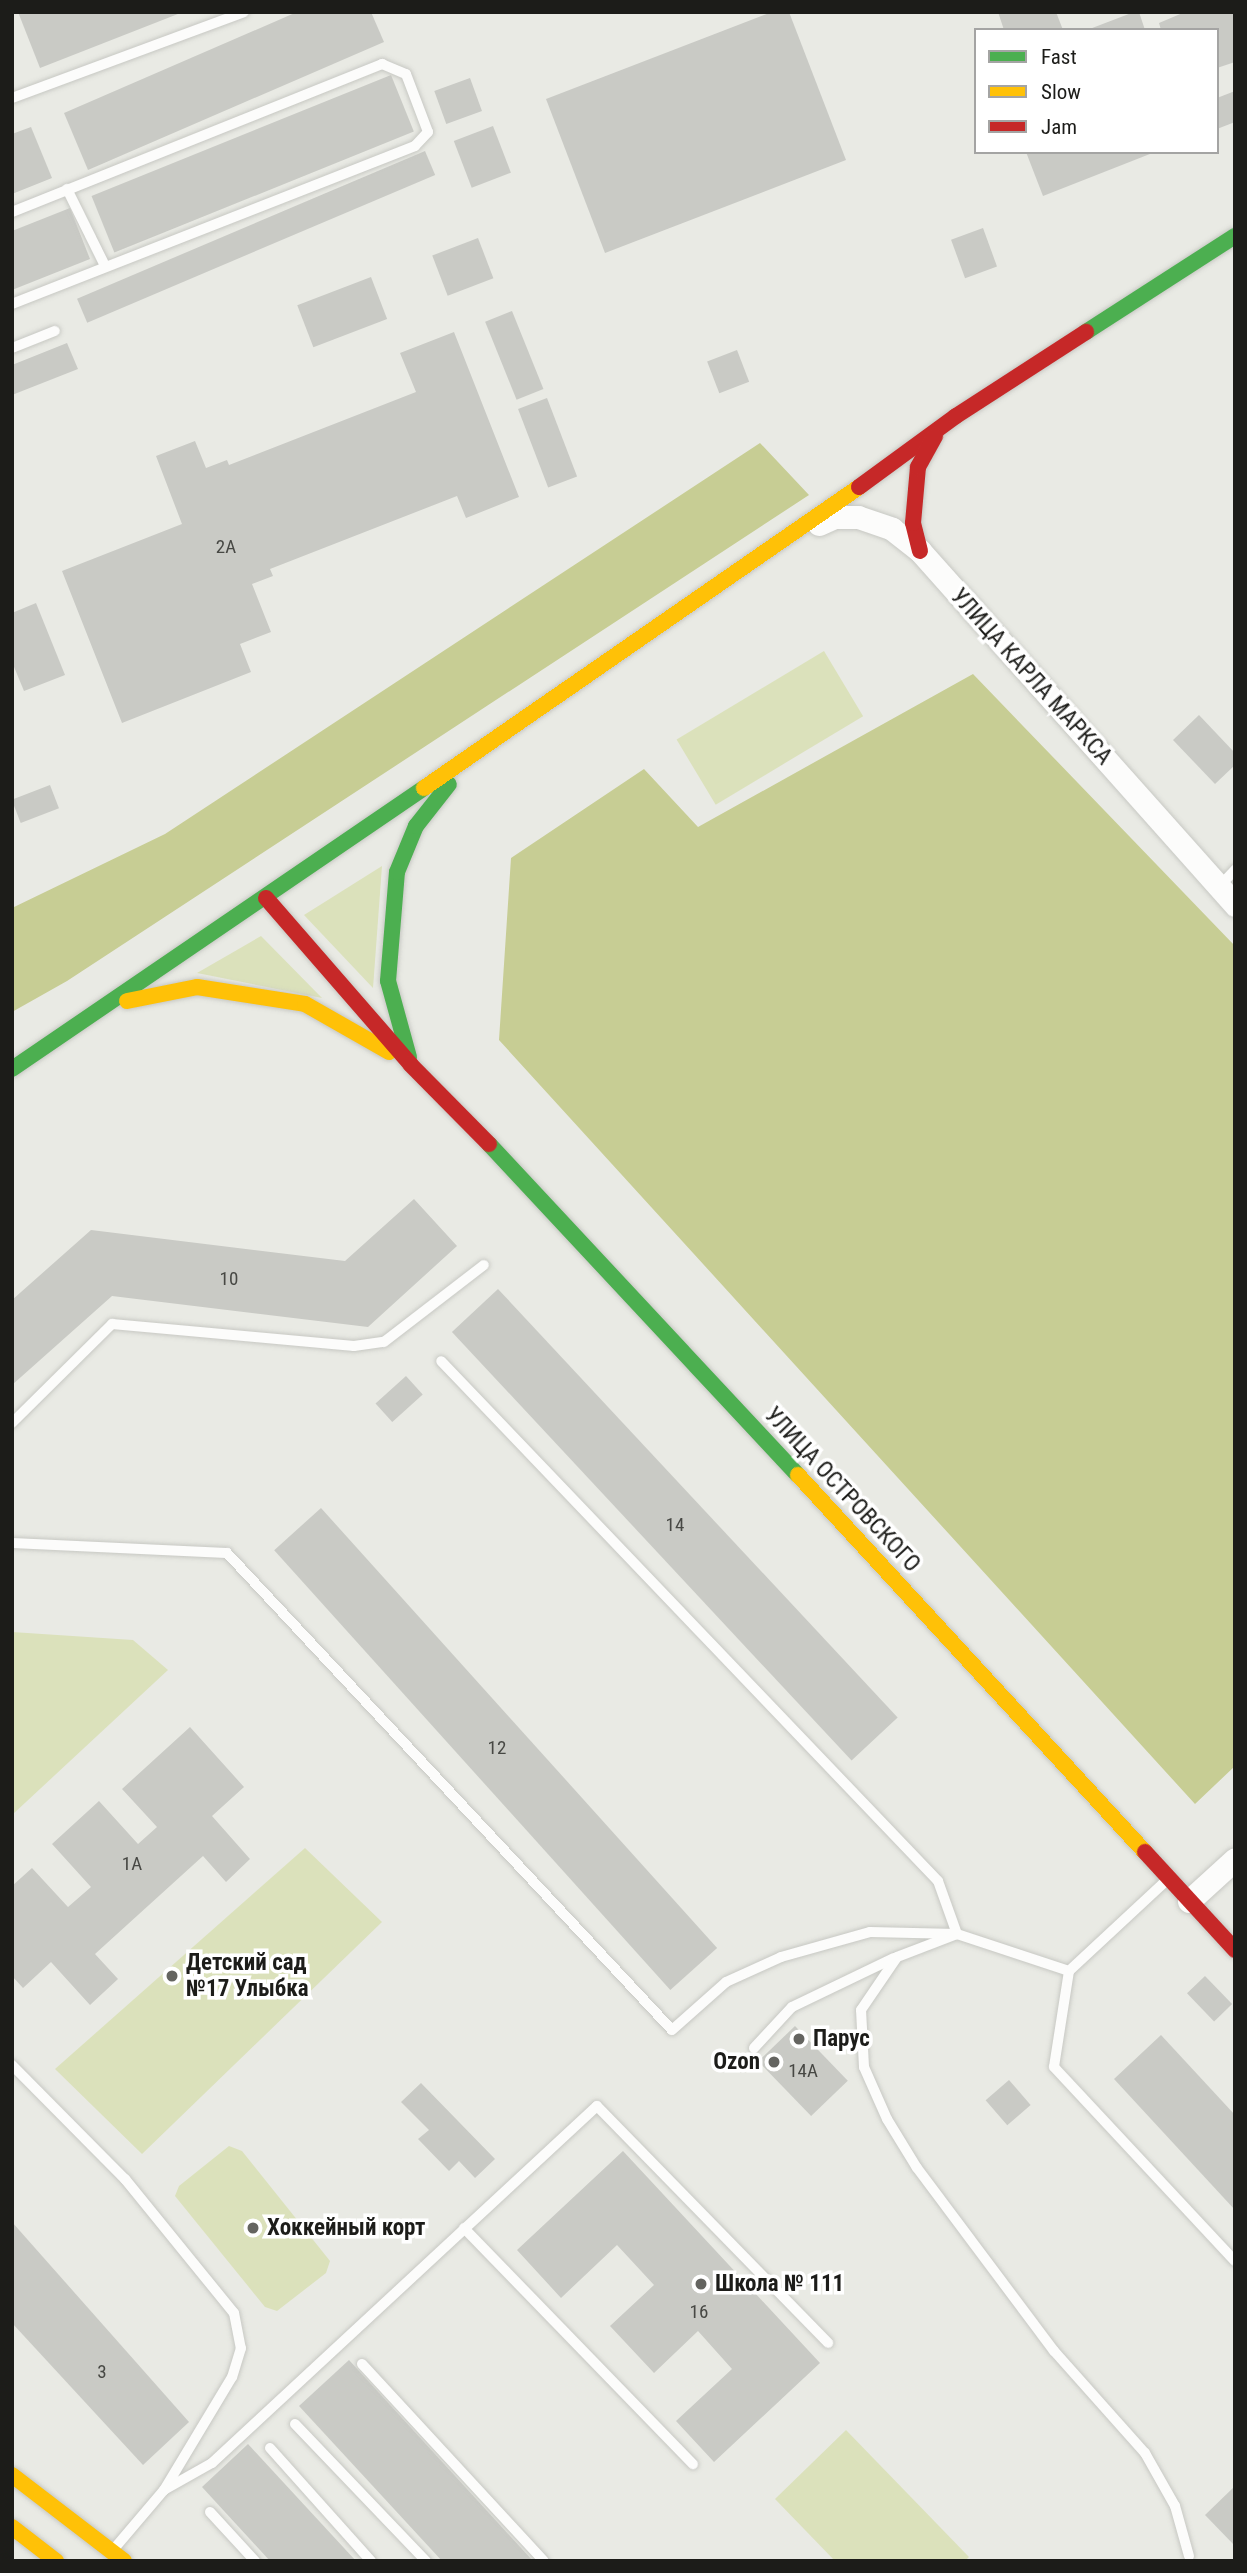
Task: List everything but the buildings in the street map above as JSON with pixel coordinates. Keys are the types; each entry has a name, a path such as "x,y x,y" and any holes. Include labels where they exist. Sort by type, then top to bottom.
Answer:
{"street":[{"path":"12,1069 797,533 956,416 1235,236"},
{"path":"920,551 914,523 918,467 928,443 956,416"},
{"name":"УЛИЦА КАРЛА МАРКСА","path":"797,533 835,517 858,517 892,529 920,551 1235,905"},
{"path":"411,1065 388,981 397,872 416,826 468,760"},
{"path":"266,898 411,1065"},
{"path":"102,1009 156,992 197,987 305,1004 411,1065"},
{"name":"УЛИЦА ОСТРОВСКОГО","path":"411,1065 548,1204 1235,1950"},
{"path":"1189,1901 1235,1858"},
{"path":"12,2475 113,2557"},
{"path":"12,2527 56,2561"}],"lane":[{"path":"12,98 244,12"},
{"path":"12,212 382,64 406,74 428,132 415,145 12,304"},
{"path":"67,189 105,266"},
{"path":"12,348 55,331"},
{"path":"1218,888 1235,870"},
{"path":"12,1423 113,1324 354,1346 384,1342 484,1265"},
{"path":"441,1361 938,1881 957,1934"},
{"path":"12,1543 227,1553 672,2030 726,1982 781,1957 870,1933 957,1934 1069,1971"},
{"path":"1169,1879 1069,1971 1054,2067 1235,2261"},
{"path":"754,2048 792,2007 897,1957 957,1934"},
{"path":"897,1957 862,2010 864,2067 887,2119 917,2168 1054,2351 1145,2453 1175,2506 1189,2559"},
{"path":"12,2065 125,2179 234,2313 241,2348 232,2377 164,2490 113,2557"},
{"path":"164,2490 212,2463 597,2106 828,2343"},
{"path":"464,2228 694,2464"},
{"path":"362,2364 544,2561"},
{"path":"295,2424 426,2561"},
{"path":"270,2448 371,2561"},
{"path":"210,2512 254,2561"}],"green space":[{"path":"760,443 809,495 67,981 12,1012 12,908 165,834"},
{"path":"824,651 863,716 716,805 677,740"},
{"path":"973,674 1235,946 1235,1766 1195,1804 499,1040 511,858 644,769 698,827"},
{"path":"382,866 373,988 304,915"},
{"path":"261,936 322,998 197,973"},
{"path":"12,1632 133,1640 168,1670 12,1815"},
{"path":"305,1848 382,1922 142,2154 55,2069"},
{"name":"Хоккейный корт","path":"229,2146 242,2151 330,2261 326,2273 277,2311 265,2307 175,2196 179,2186"},
{"path":"846,2430 969,2557 965,2561 835,2561 775,2499"}],"traffic: fast":[{"path":"1086,332 1235,236"},
{"path":"409,1057 388,981 397,872 416,826 449,784"},
{"path":"12,1069 424,788"},
{"path":"489,1144 798,1475"}],"traffic: slow":[{"path":"424,788 859,487"},
{"path":"127,1001 197,987 305,1004 389,1052"},
{"path":"798,1475 1145,1852"},
{"path":"12,2475 124,2561"},
{"path":"12,2527 56,2561"}],"traffic: jam":[{"path":"859,487 956,416 1086,332"},
{"path":"920,551 913,523 918,467 935,436"},
{"path":"266,898 411,1065 489,1144"},
{"path":"1145,1852 1235,1950"}],"place":[{"name":"Детский сад №17 Улыбка","path":"172,1976"},
{"name":"Парус","path":"799,2039"},
{"name":"Ozon","path":"774,2062"},
{"name":"Хоккейный корт","path":"253,2228"},
{"name":"Школа № 111","path":"701,2284"}]}
